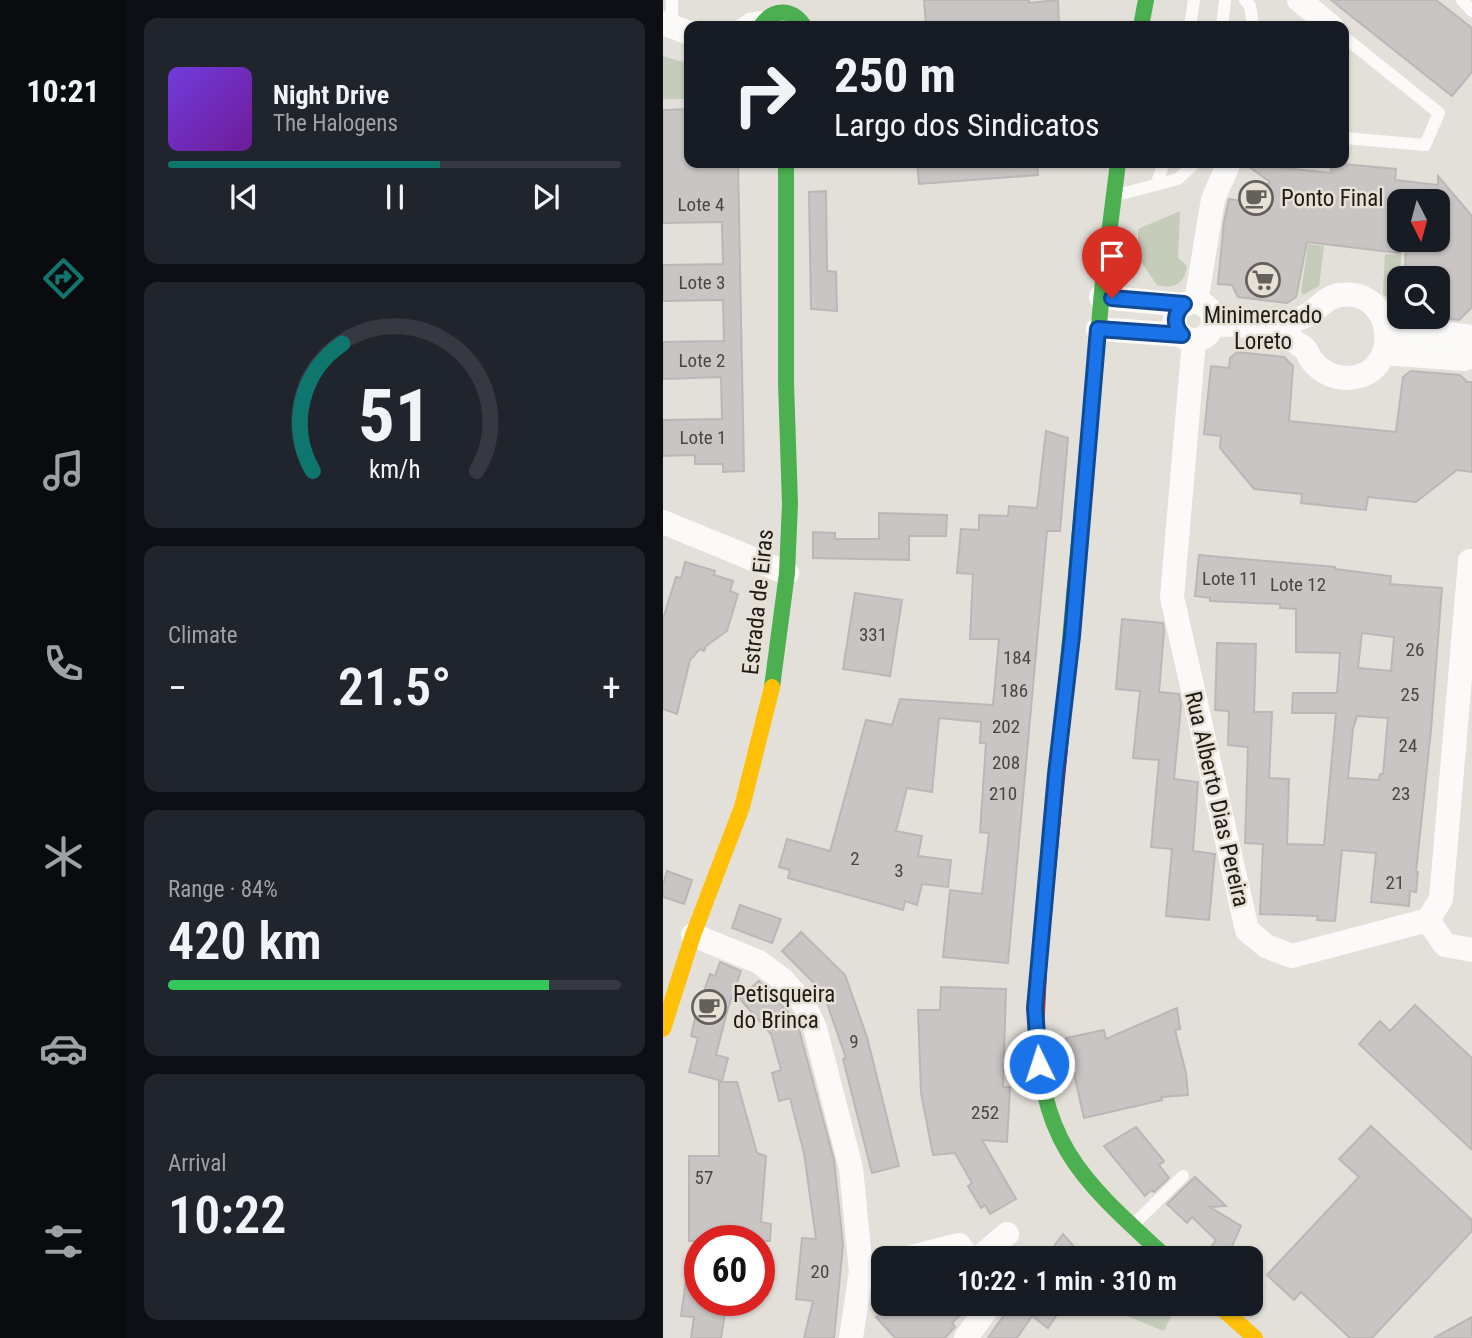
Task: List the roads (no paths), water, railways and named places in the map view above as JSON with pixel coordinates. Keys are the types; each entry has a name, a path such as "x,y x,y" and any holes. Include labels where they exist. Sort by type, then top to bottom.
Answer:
{"main road":[{"path":"1142,21 1146,0"},
{"path":"770,14 785,11 796,14"},
{"name":"Estrada de Eiras","path":"663,1029 693,935 742,807 771,694 787,573 790,504 786,383 786,168"},
{"path":"1117,168 1101,297 1072,636 1056,774 1035,1008 1039,1064 1046,1101 1064,1147 1111,1207 1154,1246"},
{"path":"1230,1316 1255,1338"}],"street":[{"path":"1299,0 1325,21"},
{"path":"1190,303 1213,199 1227,168"},
{"path":"1098,329 1196,333 1268,329 1309,314 1327,299 1351,295 1375,306 1383,317 1385,341 1377,364 1357,376 1345,378 1320,369 1306,349 1268,329"},
{"path":"1101,297 1190,303 1207,307 1211,312 1196,333"},
{"name":"Rua Alberto Dias Pereira","path":"1190,303 1175,319 1176,325 1196,333 1172,597 1247,930 1266,946 1292,956 1428,920"},
{"path":"1385,341 1466,336 1472,345"},
{"path":"1385,341 1463,359 1472,356"},
{"path":"663,522 787,573"},
{"path":"1470,561 1467,661 1441,899 1428,920 1445,945 1472,950"},
{"path":"693,935 759,962 783,980 803,1003 815,1028 851,1168 871,1263"},
{"path":"993,1246 1007,1234"},
{"path":"851,1338 871,1271"},
{"path":"966,1338 982,1316"}],"lane":[{"path":"672,0 675,28"},
{"path":"1191,21 1194,0"},
{"path":"1223,21 1225,0"},
{"path":"1245,0 1250,6 1252,21"},
{"path":"1462,0 1472,11"},
{"path":"746,21 770,14"},
{"path":"1349,41 1439,113 1425,145 1349,138"},
{"path":"1157,185 1162,168"},
{"path":"1113,195 1178,179 1190,168"},
{"path":"1132,1226 1183,1176"}],"place":[{"name":"Ponto Final","path":"1256,198"},
{"name":"Minimercado Loreto","path":"1263,280"},
{"name":"Petisqueira do Brinca","path":"709,1007"}]}
